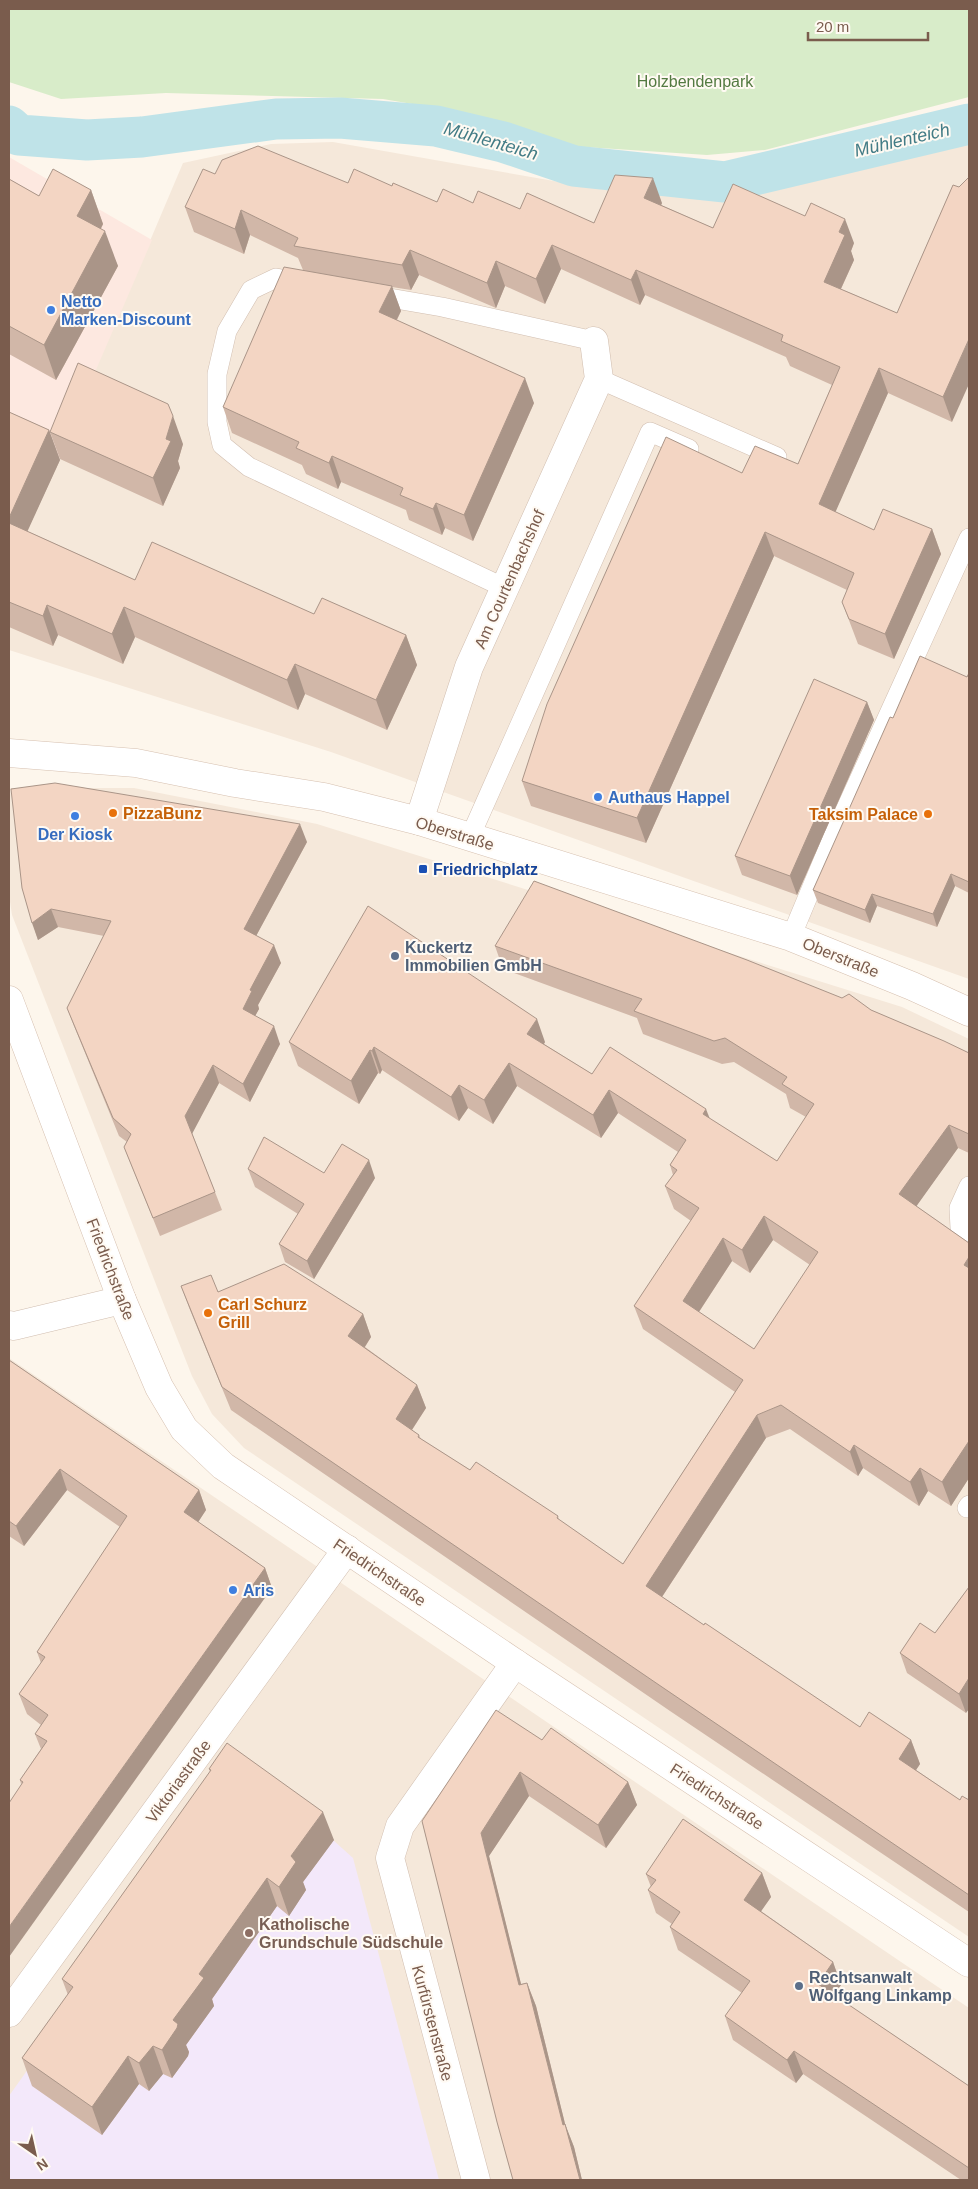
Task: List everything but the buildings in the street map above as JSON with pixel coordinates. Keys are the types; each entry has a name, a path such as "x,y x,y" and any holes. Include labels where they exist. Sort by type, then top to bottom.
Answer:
{"main road":[{"path":"594,341 600,379"},
{"name":"Am Courtenbachshof","path":"419,821 469,667 600,379"},
{"name":"Oberstraße","path":"9,753 136,763 235,783 324,797 419,821 790,937 912,986 969,1012"},
{"name":"Friedrichstraße","path":"9,1000 122,1300 159,1386 184,1429 223,1466 515,1663 969,1963"},
{"path":"9,1324 14,1326 122,1300"},
{"name":"Viktoriastraße","path":"9,2013 347,1549"},
{"name":"Kurfürstenstraße","path":"476,2180 390,1858 400,1826 515,1663"}],"lane":[{"path":"325,286 276,278 251,290 227,330 217,374 217,422 222,444 249,467 505,588"},
{"path":"354,292 442,307 594,341"},
{"path":"600,379 783,459"},
{"path":"470,837 650,432 702,455"},
{"path":"790,937 832,839 969,538"},
{"path":"969,1186 959,1208 960,1228 969,1236"}],"shaded area":[{"path":"969,141 969,979 331,752 9,650 9,432 58,458 183,163 271,144 333,142 571,184 727,197"},
{"path":"9,157 152,240 58,458 9,432"},
{"path":"9,788 134,788 317,824 902,1007 969,1039 969,1937 244,1448 212,1414 192,1376 12,915 9,895"},
{"path":"9,1358 969,2008 969,2180 9,2180"},
{"name":"Katholische Grundschule Südschule","path":"333,1840 353,1858 439,2180 9,2180 9,2096 72,2007"}],"green space":[{"name":"Holzbendenpark","path":"9,9 969,9 969,97 765,150 707,155 554,145 510,135 465,113 383,99 166,93 61,99 9,82"}],"waterway":[{"name":"Mühlenteich","path":"9,126 19,135 87,140 142,137 276,119 340,118 436,126 503,142 574,166 725,182 969,124"}],"place":[{"name":"Netto Marken-Discount","path":"51,310"},
{"name":"Authaus Happel","path":"598,797"},
{"name":"PizzaBunz","path":"113,813"},
{"name":"Taksim Palace","path":"928,814"},
{"name":"Der Kiosk","path":"75,816"},
{"name":"Friedrichplatz","path":"423,869"},
{"name":"Kuckertz Immobilien GmbH","path":"395,956"},
{"name":"Carl Schurz Grill","path":"208,1313"},
{"name":"Aris","path":"233,1590"},
{"name":"Katholische Grundschule Südschule","path":"249,1933"},
{"name":"Rechtsanwalt Wolfgang Linkamp","path":"799,1986"}]}
